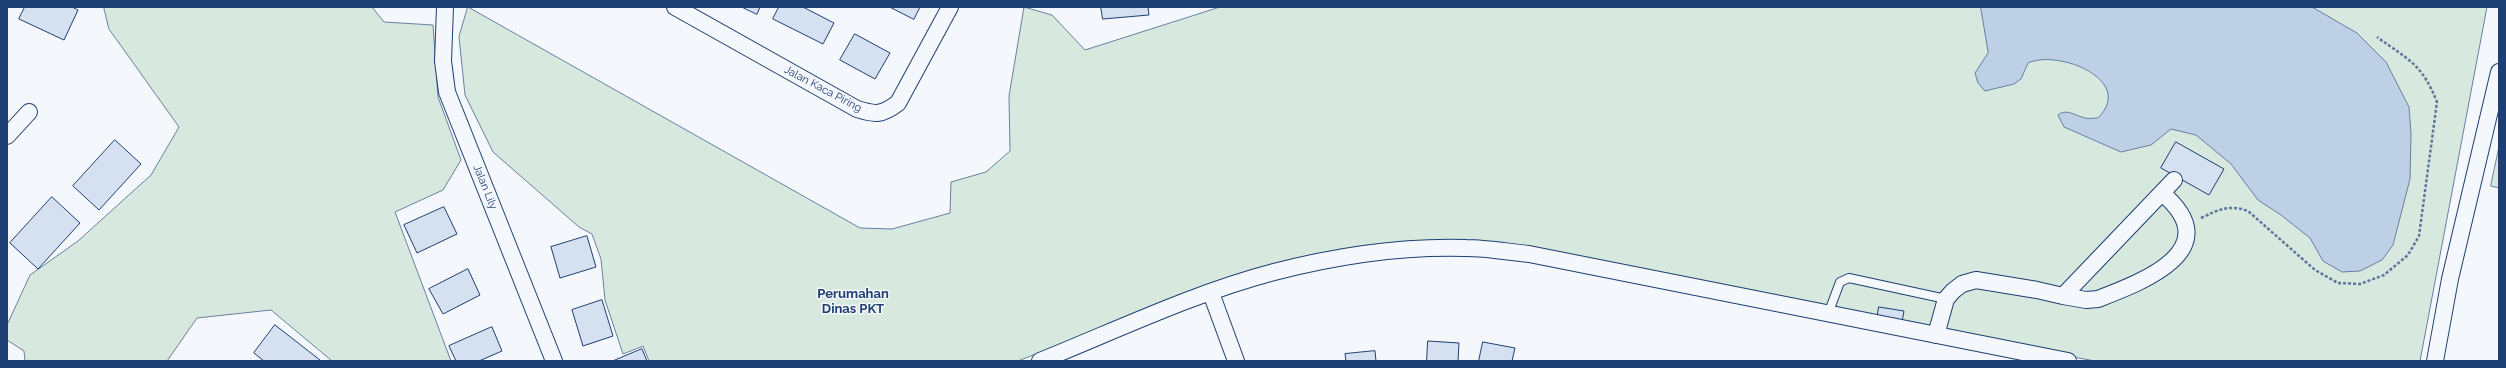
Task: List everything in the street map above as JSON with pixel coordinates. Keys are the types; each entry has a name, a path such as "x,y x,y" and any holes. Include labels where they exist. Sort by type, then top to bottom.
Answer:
{"street":[{"name":"Jalan Lily","path":"445,7 443,61 447,92 554,361"},
{"name":"Jalan Kaca Piring","path":"675,7 857,108 870,113 885,113 898,103 950,7"},
{"path":"2435,361 2450,279 2499,72"},
{"path":"7,136 29,112"},
{"path":"2063,296 2174,180"},
{"path":"1936,335 1946,299 1953,290 1962,284 1976,280 2086,300 2098,299 2167,267 2181,253 2186,240 2186,225 2177,206 2162,193"},
{"path":"1040,361 1211,293 1274,272 1342,258 1415,249 1466,248 1529,254 2068,361"},
{"path":"1211,293 1236,361"}],"lane":[{"path":"1828,314 1840,282 1849,278 1946,299"}],"path":[{"path":"2186,225 2224,208 2236,207 2248,211 2315,270 2338,283 2360,284 2384,275 2408,255 2420,236 2438,102 2430,83 2419,66 2377,37"}],"shaded area":[{"path":"104,7 372,7 384,22 433,25 438,97 461,160 443,190 395,212 451,361 332,361 271,310 197,318 167,361 25,361 24,351 7,340 7,325 30,275 78,241 151,175 179,127 109,29"},
{"path":"468,7 860,228 892,229 950,213 951,182 986,172 1010,151 1009,96 1024,7 1052,15 1085,50 1220,7 2487,7 2420,361 2095,361 1466,245 1209,285 1018,361 649,361 643,346 623,354 605,300 601,259 592,234 579,227 493,152 465,95 459,37"},
{"path":"2499,147 2499,188 2491,186"}],"water":[{"path":"1981,7 2312,7 2357,33 2386,62 2409,107 2411,134 2410,179 2393,245 2382,260 2360,271 2342,272 2323,261 2310,238 2281,215 2258,200 2231,164 2196,135 2171,129 2151,145 2121,152 2064,127 2058,115 2061,113 2068,112 2087,118 2098,118 2107,104 2107,91 2100,80 2088,71 2073,64 2057,60 2041,60 2028,63 2021,79 2014,84 1985,91 1978,83 1975,73 1988,53"}],"building":[{"path":"25,7 72,7 78,10 64,40 19,19"},
{"path":"742,7 760,7 757,14"},
{"path":"779,7 803,7 834,23 823,44 773,19"},
{"path":"890,7 920,7 914,19"},
{"path":"1101,7 1148,7 1149,15 1103,19"},
{"path":"855,34 890,53 875,79 840,60"},
{"path":"115,140 141,164 99,210 73,186"},
{"path":"2176,142 2224,169 2209,195 2161,168"},
{"path":"52,197 80,223 38,269 10,243"},
{"path":"444,207 457,234 417,253 404,225"},
{"path":"587,236 596,267 560,278 551,247"},
{"path":"468,269 480,295 443,314 429,289"},
{"path":"602,300 613,336 583,346 572,310"},
{"path":"1879,307 1904,311 1902,322 1877,319"},
{"path":"275,325 320,360 264,361 254,353"},
{"path":"492,327 502,351 479,361 456,361 449,346"},
{"path":"1428,341 1459,343 1458,361 1427,361"},
{"path":"1483,342 1515,348 1512,361 1479,361"},
{"path":"642,349 647,361 613,361"},
{"path":"1375,351 1376,361 1346,361 1345,354"}],"district":[{"name":"Perumahan Dinas PKT","path":"853,302"}]}
